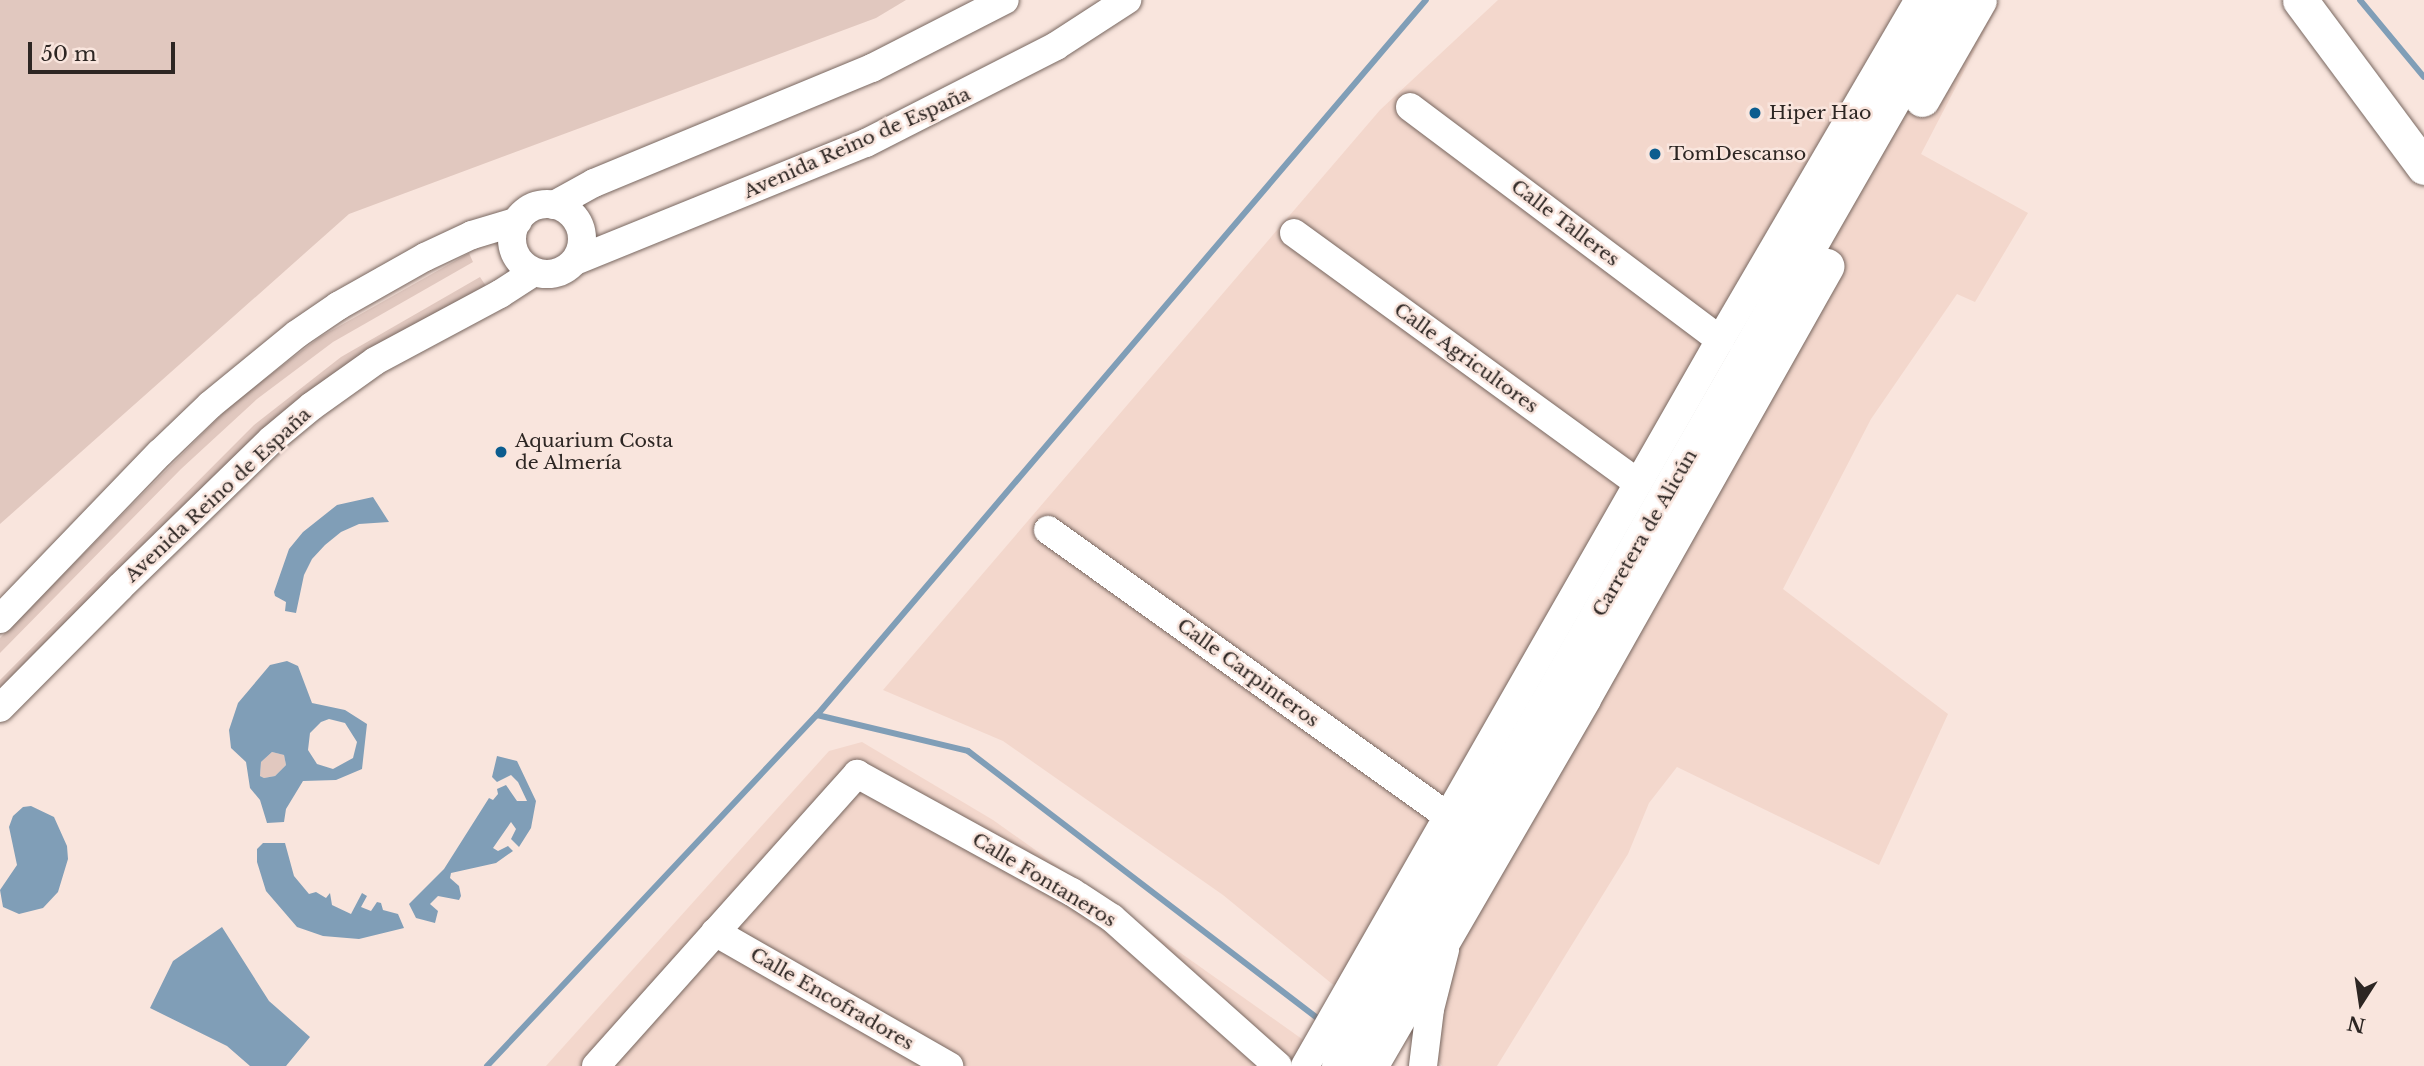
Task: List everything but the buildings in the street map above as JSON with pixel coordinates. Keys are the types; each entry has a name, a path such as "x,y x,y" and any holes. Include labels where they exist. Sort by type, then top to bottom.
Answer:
{"main road":[{"name":"Carretera de Alicún","path":"1370,1066 1376,1028 1950,0"},
{"name":"Carretera de Alicún","path":"1319,1061 1376,1028 1451,924 1583,698 1979,0"},
{"path":"2300,0 2424,167"}],"street":[{"path":"0,619 210,405 297,334 338,306 425,257 472,235 518,220 531,208 554,205 594,183 872,68 1005,0"},
{"name":"Avenida Reino de España","path":"575,261 866,143 1045,52 1127,0"},
{"path":"1319,1061 1448,816 1720,340 1919,0"},
{"name":"Calle Talleres","path":"1410,107 1720,340"},
{"path":"518,220 512,236 517,257 534,272 557,273 575,261 582,239 580,227 565,209 554,205"},
{"name":"Calle Agricultores","path":"1294,233 1638,483"},
{"name":"Avenida Reino de España","path":"0,708 271,440 312,406 375,361 500,294 534,272"},
{"name":"Calle Carpinteros","path":"1048,530 1448,816"},
{"name":"Calle Fontaneros","path":"715,932 857,774 1072,892 1112,918 1278,1066"},
{"path":"1423,1066 1430,1009 1451,924"},
{"path":"596,1066 715,932"},
{"name":"Calle Encofradores","path":"715,932 949,1066"}],"shaded area":[{"path":"0,0 906,0 876,18 349,214 0,524"},
{"path":"1498,0 1993,0 1999,4 1921,154 2028,213 1975,302 1957,294 1871,419 1783,589 1948,714 1879,865 1677,767 1649,803 1628,854 1497,1066 1442,1066 1427,1043 1331,983 1223,895 1003,741 883,690 1380,110"},
{"path":"469,253 473,262 333,342 257,399 181,469 0,653 0,638 232,404 320,337"},
{"path":"480,277 486,286 354,362 0,695 0,680 254,425 341,357"},
{"path":"862,742 993,820 1302,1039 1327,1066 546,1066 829,751"},
{"path":"272,752 284,755 286,765 275,776 264,778 260,776 261,762"}],"water":[{"path":"373,497 389,522 359,524 341,532 325,545 312,559 304,575 296,613 285,611 286,602 275,596 274,592 289,549 303,532 337,505"},
{"path":"287,661 298,666 312,703 345,710 367,724 362,769 336,780 303,781 286,809 284,822 267,823 260,800 250,788 246,762 231,748 229,730 238,703 270,665","holes":["329,719 345,723 357,742 353,758 333,769 317,764 308,750 310,733 321,722","272,752 284,755 286,765 275,776 264,778 260,776 261,762"]},
{"path":"497,756 517,761 536,801 531,828 519,847 511,839 516,829 511,822 493,848 498,851 508,846 513,851 496,863 451,873 450,878 459,886 459,900 438,896 430,904 438,911 435,923 416,918 409,904 444,869 489,798 493,800 498,794 497,789 506,785 517,801 527,801 518,782 511,775 497,782 492,777"},
{"path":"31,806 54,817 67,846 68,859 58,892 43,908 19,914 3,907 0,890 17,865 9,827 13,816 23,807"},
{"path":"263,843 285,843 294,876 309,894 316,892 326,898 330,893 332,905 351,914 362,893 367,896 361,907 371,911 377,902 381,903 383,910 398,914 404,928 359,939 323,936 297,927 266,891 257,862 257,849"},
{"path":"222,927 269,1001 310,1037 286,1066 250,1066 227,1046 150,1008 173,961"}],"waterway":[{"path":"487,1066 817,715 1426,0"},
{"path":"2360,0 2424,77"},
{"path":"817,715 968,751 1323,1022"}],"place":[{"name":"Hiper Hao","path":"1755,113"},
{"name":"TomDescanso","path":"1655,154"},
{"name":"Aquarium Costa de Almería","path":"501,452"}]}
